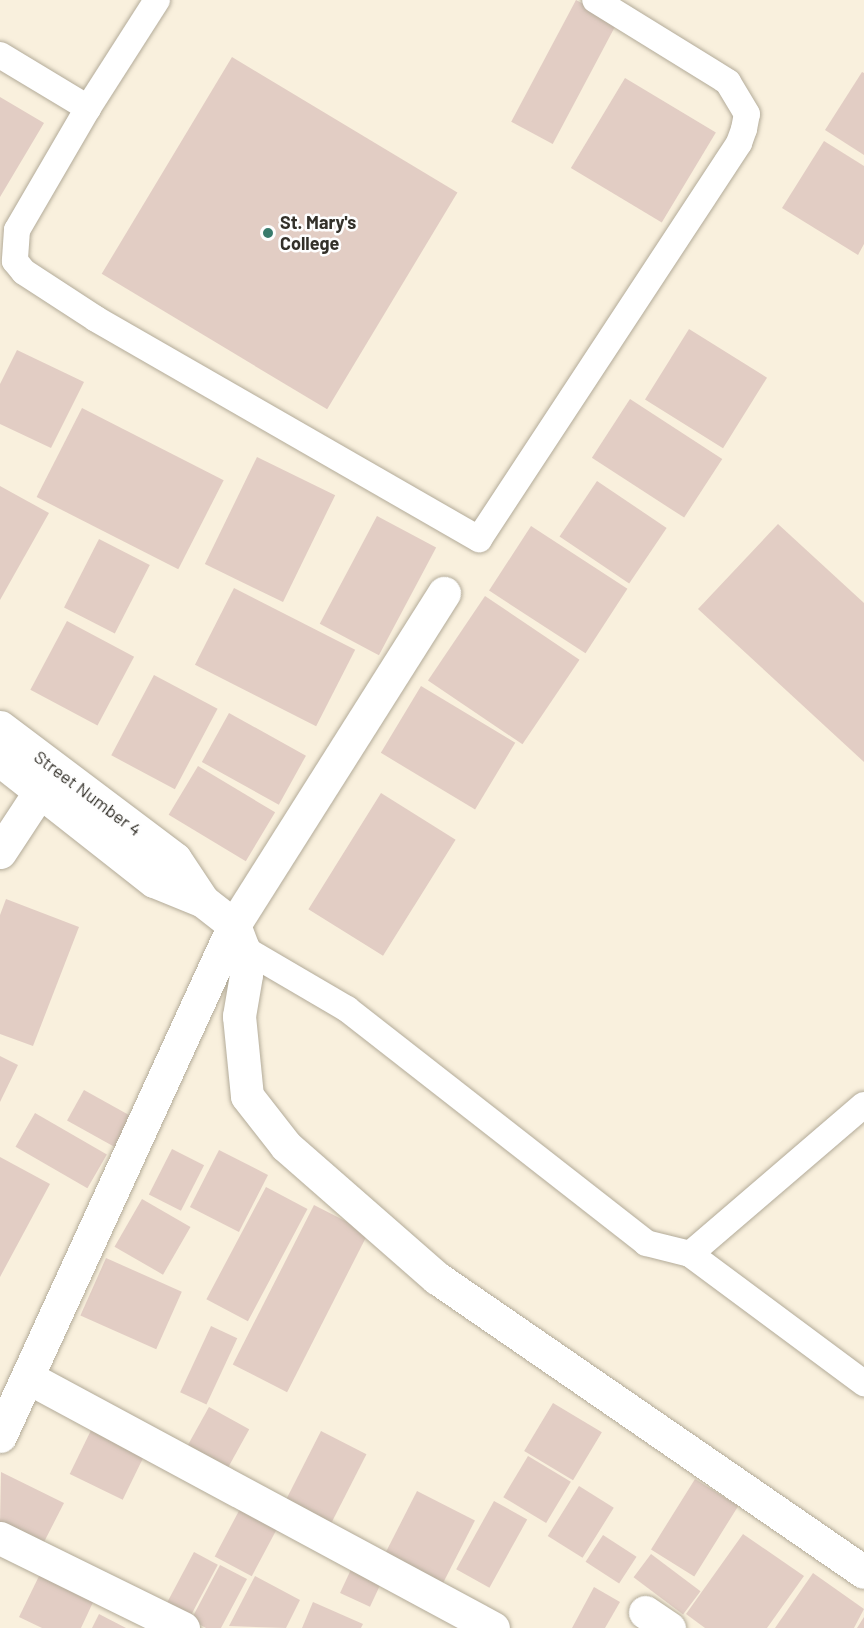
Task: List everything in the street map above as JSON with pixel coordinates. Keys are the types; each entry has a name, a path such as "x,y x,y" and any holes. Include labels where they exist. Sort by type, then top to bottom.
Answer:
{"street":[{"path":"0,1436 30,1378 199,994 238,936 444,593"},
{"name":"Street Number 4","path":"0,727 165,870"},
{"name":"Street Number 4","path":"0,760 40,791 165,870"},
{"path":"0,852 40,791"},
{"path":"165,870 203,901 238,936 246,975 239,1016 247,1096 286,1146 437,1278 864,1572"},
{"path":"30,1378 494,1628"},
{"path":"0,1538 183,1628"}],"lane":[{"path":"157,0 88,108 17,230 15,261 24,272 96,319 479,539 739,143 744,129 747,114 728,82 595,0"},
{"path":"0,55 88,108"},
{"path":"238,936 347,1010 646,1243 690,1254 864,1383"},
{"path":"690,1254 864,1105"}],"building":[{"path":"576,0 617,22 553,144 511,122"},
{"path":"232,57 457,192 327,409 102,274"},
{"path":"862,72 864,73 864,155 825,130"},
{"path":"625,78 716,133 662,223 571,168"},
{"path":"0,97 44,123 0,197"},
{"path":"824,141 864,166 864,244 858,255 782,208"},
{"path":"689,329 767,378 723,448 645,399"},
{"path":"17,350 84,382 51,448 0,424 0,384"},
{"path":"630,399 722,459 684,518 592,458"},
{"path":"82,408 224,480 178,569 37,497"},
{"path":"257,457 335,495 283,602 205,564"},
{"path":"597,481 667,528 629,584 560,537"},
{"path":"0,486 49,513 0,600"},
{"path":"377,516 436,547 379,655 320,624"},
{"path":"778,524 864,603 864,762 698,609"},
{"path":"531,526 627,589 586,653 489,591"},
{"path":"99,539 150,565 115,633 64,608"},
{"path":"234,588 355,650 316,726 195,665"},
{"path":"485,596 580,660 522,744 428,681"},
{"path":"67,621 134,657 97,726 30,690"},
{"path":"154,675 218,709 175,789 111,755"},
{"path":"421,686 515,743 475,810 381,753"},
{"path":"229,713 306,756 279,805 202,762"},
{"path":"198,766 275,812 246,861 169,815"},
{"path":"381,793 456,840 383,956 308,909"},
{"path":"6,899 79,927 33,1046 0,1034 0,915"},
{"path":"0,1056 18,1065 0,1102"},
{"path":"84,1090 132,1117 115,1147 67,1121"},
{"path":"35,1113 107,1154 87,1188 16,1147"},
{"path":"172,1149 204,1165 181,1211 149,1194"},
{"path":"219,1150 268,1175 239,1232 190,1207"},
{"path":"0,1157 50,1184 0,1277"},
{"path":"266,1187 307,1209 248,1321 206,1299"},
{"path":"142,1199 190,1227 163,1275 114,1247"},
{"path":"314,1205 368,1233 287,1392 233,1364"},
{"path":"106,1258 182,1292 156,1349 80,1316"},
{"path":"211,1326 237,1338 206,1404 180,1392"},
{"path":"553,1403 602,1432 573,1480 524,1451"},
{"path":"209,1407 249,1429 226,1470 186,1448"},
{"path":"96,1420 149,1446 123,1500 70,1474"},
{"path":"321,1431 366,1454 331,1525 285,1501"},
{"path":"528,1456 571,1482 546,1523 503,1497"},
{"path":"1,1472 64,1503 43,1544 0,1523"},
{"path":"695,1479 738,1506 694,1576 651,1549"},
{"path":"579,1486 614,1508 583,1558 548,1536"},
{"path":"417,1491 475,1521 442,1586 384,1556"},
{"path":"494,1501 527,1519 489,1588 456,1569"},
{"path":"241,1507 278,1527 252,1576 215,1556"},
{"path":"743,1534 804,1576 767,1628 705,1628 686,1614"},
{"path":"603,1535 637,1557 619,1584 586,1562"},
{"path":"194,1552 218,1565 189,1619 165,1606"},
{"path":"651,1554 701,1591 683,1614 634,1577"},
{"path":"354,1563 384,1577 370,1607 340,1593"},
{"path":"220,1565 247,1579 221,1628 206,1628 191,1620"},
{"path":"41,1572 95,1598 81,1628 42,1628 19,1617"},
{"path":"813,1573 864,1609 854,1628 775,1628"},
{"path":"255,1576 300,1600 286,1628 229,1626"},
{"path":"594,1587 620,1602 605,1628 572,1628"},
{"path":"313,1602 363,1624 361,1628 302,1628"},
{"path":"99,1614 126,1628 92,1628"},
{"path":"864,1617 864,1628 857,1628"}],"place":[{"name":"St. Mary's College","path":"268,233"}]}
